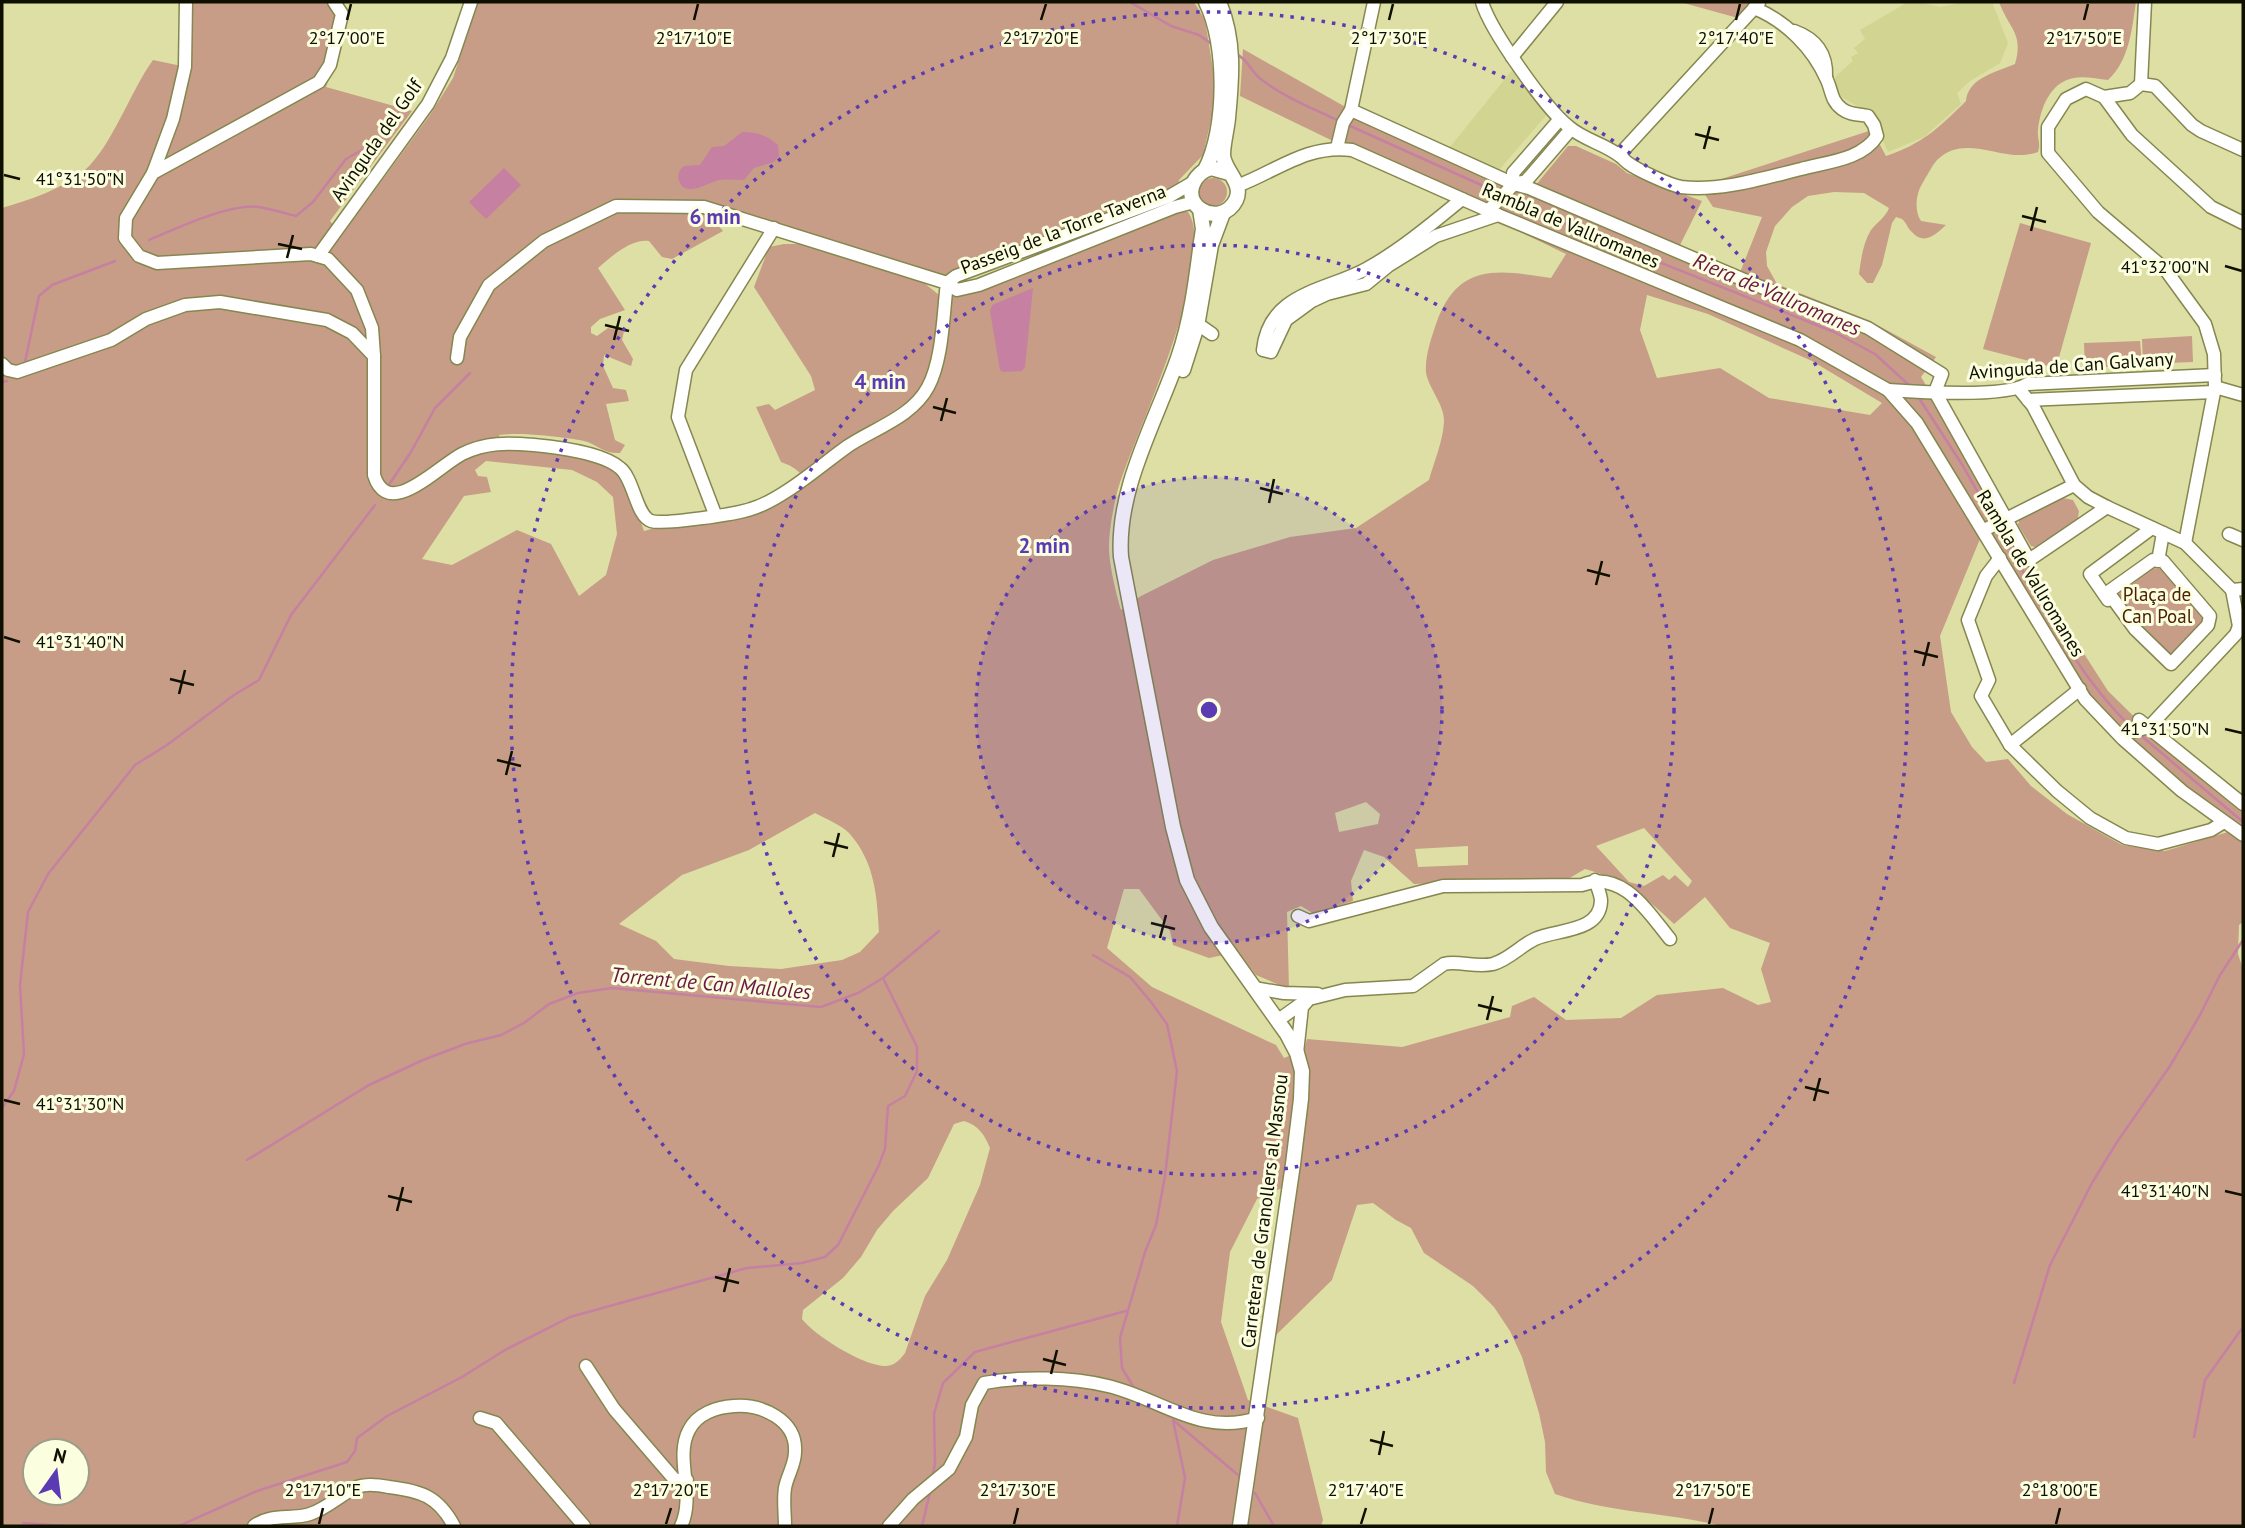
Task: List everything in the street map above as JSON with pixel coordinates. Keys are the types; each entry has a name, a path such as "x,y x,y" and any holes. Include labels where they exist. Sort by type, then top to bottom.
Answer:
{"main road":[{"path":"1206,2 1225,39"},
{"path":"1219,2 1228,25 1225,39 1227,70 1223,154 1229,173 1237,186 1236,201 1223,213 1214,214 1197,206 1192,183 1198,174 1217,168 1229,173"},
{"path":"1205,170 1215,143 1227,70"},
{"name":"Carretera de Granollers al Masnou","path":"1133,479 1169,405 1192,347 1203,229 1197,206"},
{"name":"Carretera de Granollers al Masnou","path":"1223,213 1211,245 1196,317 1133,479 1120,526 1121,558 1173,827 1185,872 1199,906 1254,988 1282,1016 1302,1071 1301,1099 1241,1526"}],"street":[{"path":"186,2 186,67 173,119 153,173 127,218 125,237 139,256 157,263 311,254 328,259 358,289 372,328 376,416 374,475 378,488 388,494 397,494 412,487 462,454 494,442 545,446 590,454 621,468 643,516 649,521 664,523 752,509 786,491 915,404 927,388 936,368 947,283"},
{"path":"153,173 319,82 330,65 342,14 334,2"},
{"name":"Avinguda del Golf","path":"318,256 428,104 452,58 471,2"},
{"path":"1337,148 1343,123 1351,110 1374,2"},
{"path":"1482,2 1484,11 1512,57 1560,119 1571,129 1619,155 1628,164 1679,187 1708,187 1755,180 1850,156 1871,146 1877,136 1868,116 1851,114 1833,100 1826,78 1806,48 1790,30 1757,5 1619,155"},
{"path":"1512,57 1557,2"},
{"path":"2141,84 2145,2"},
{"path":"2104,97 2130,93 2141,84 2155,86 2192,125 2243,150"},
{"path":"2185,543 2215,385 2214,354 2205,324 2165,269 2098,212 2049,153 2048,127 2066,99 2086,89 2104,97 2132,135 2211,207 2243,223"},
{"name":"Rambla de Vallromanes","path":"1351,110 1514,184 1530,188 1756,285 1868,328 1941,374 1935,392 2029,560 2107,508"},
{"path":"1514,184 1513,173 1560,119"},
{"path":"1471,224 1466,201 1368,268 1299,296 1287,305 1269,326 1263,350 1271,352 1286,320 1312,301 1366,284 1422,243 1471,224 1493,213 1514,184 1526,181 1571,129"},
{"name":"Rambla de Vallromanes","path":"1237,186 1308,153 1337,148 1352,150 1493,213 1800,340 1888,390 1917,423 2085,698 2120,735 2182,791 2243,835"},
{"name":"Passeig de la Torre Taverna","path":"947,283 956,276 1168,197 1192,183"},
{"path":"1439,190 1446,213"},
{"name":"Passeig de la Torre Taverna","path":"457,358 460,337 489,285 544,240 616,206 704,207 947,283 957,290 979,285 1175,207 1197,206"},
{"path":"715,514 678,417 686,370 774,228"},
{"path":"2,364 8,370 17,372 111,340 146,319 185,305 220,302 327,320 352,334 374,356"},
{"path":"1192,347 1198,339 1212,334 1196,317"},
{"name":"Avinguda de Can Galvany","path":"1888,390 2023,394 2215,385 2243,395"},
{"path":"2023,394 2074,485 2107,508 2185,543 2238,589 2241,628 2144,723 2120,735"},
{"path":"1984,530 2074,485"},
{"path":"2158,531 2158,561"},
{"path":"2109,601 2090,574 2158,531"},
{"path":"2229,534 2243,540"},
{"path":"2000,558 1986,576 1968,620 1989,680 1982,696 2010,746 2090,818 2126,838 2158,844 2211,830 2224,822"},
{"path":"2153,560 2158,561 2163,561 2210,616 2208,625 2171,664 2135,629 2108,592 2153,560"},
{"path":"2010,746 2059,703 2080,689"},
{"path":"2144,723 2242,799"},
{"path":"1298,916 1309,922 1443,886 1582,885 1595,880 1612,883 1633,895 1670,939"},
{"path":"1282,1016 1308,999 1325,994 1345,990 1413,986 1450,962 1471,966 1493,964 1512,956 1537,938 1588,924 1601,901 1595,880"},
{"path":"1254,988 1302,995 1325,994"},
{"path":"1278,992 1287,1000 1282,1016"},
{"path":"1297,1054 1302,1007 1308,999"},
{"path":"586,1366 614,1409 675,1480 687,1480"},
{"path":"889,1526 913,1500 949,1469 966,1437 972,1405 984,1383 1008,1378 1106,1385 1187,1417 1221,1424 1258,1418"},
{"path":"681,1526 687,1509 685,1441 695,1421 715,1409 734,1406 766,1411 787,1426 795,1441 795,1456 785,1489 785,1526"},
{"path":"480,1418 496,1423 584,1526"},
{"path":"254,1526 269,1518 299,1517 314,1513 357,1487 374,1485 416,1491 429,1497 441,1506 454,1526"}],"shaded area":[{"path":"1908,2 1940,7 1965,2 1992,2 2008,43 2000,63 1970,81 1957,93 1961,104 1924,137 1888,152 1879,132 1864,110 1842,97 1834,83 1836,76 1853,61 1851,57 1858,53 1854,48 1865,39 1860,30"},
{"path":"1513,69 1548,113 1499,170 1450,147"},
{"path":"742,132 757,133 770,139 778,145 779,156 774,162 754,168 744,180 720,180 692,189 682,186 678,176 684,166 700,165 712,147 724,146"},
{"path":"504,168 521,185 486,219 469,202"},
{"path":"1033,288 1025,367 1022,371 1003,372 1000,370 990,311 992,305"}],"green space":[{"path":"191,2 327,2 346,33 326,87 412,111 330,221 342,235 430,115 453,78 478,2 1194,2 1205,20 1217,94 1203,155 1179,180 1177,189 956,274 944,275 709,215 723,231 672,259 662,257 649,241 642,241 621,250 598,268 625,310 600,319 591,327 591,333 597,336 608,328 624,331 622,340 633,359 631,366 604,355 603,366 613,388 626,390 629,401 606,404 615,440 625,445 620,453 609,452 575,439 499,435 502,447 563,453 608,465 627,484 644,531 808,486 798,471 781,462 756,407 769,404 775,410 815,390 811,376 754,287 769,247 808,244 923,282 939,295 952,297 1180,211 1188,212 1195,236 1193,269 1184,308 1117,493 1111,520 1109,554 1121,610 1141,596 1213,560 1290,537 1356,528 1429,480 1440,444 1444,416 1427,378 1426,360 1445,304 1468,280 1482,275 1513,273 1551,278 1566,254 1240,96 1243,49 1342,105 1502,183 1737,280 1762,217 1713,207 1698,184 1709,183 1872,130 1886,156 1920,140 1966,101 1968,93 1977,81 2015,64 2017,38 1999,2 2136,2 2131,34 2121,64 2108,80 2074,78 2053,91 2044,105 2039,122 2038,152 2012,155 1960,148 1937,160 1920,188 1917,208 1921,221 1946,225 1930,237 1921,238 1910,230 1902,219 1896,217 1892,223 1882,265 1873,283 1867,283 1859,274 1863,251 1871,230 1889,208 1864,193 1834,192 1808,196 1792,207 1775,226 1766,252 1767,266 1777,284 1870,321 1936,357 1921,377 1991,494 2052,604 2108,691 2164,746 2243,807 2243,922 2239,925 2238,954 2243,969 2243,1526 1722,1526 1596,1505 1555,1494 1546,1472 1545,1442 1539,1413 1522,1357 1510,1331 1494,1307 1473,1286 1424,1253 1411,1228 1373,1203 1357,1205 1332,1280 1273,1338 1296,1182 1257,1199 1230,1252 1221,1322 1248,1400 1298,1418 1323,1520 1321,1526 2,1526 2,208 56,188 85,170 113,133 153,60 191,68","holes":["1647,295 1708,314 1812,361 1882,403 1870,415 1769,398 1720,368 1657,378 1640,330","486,461 572,470 597,482 613,497 617,534 606,575 579,596 551,544 517,530 452,565 422,559 464,496 491,492 487,477 478,476 475,470","1980,539 1990,549 2122,745 2228,832 2165,851 2122,845 2067,814 2031,786 2008,759 1986,762 1972,747 1951,712 1940,636","1366,802 1380,814 1378,824 1339,832 1335,813","815,813 846,830 858,844 873,880 879,932 860,952 842,960 781,969 674,959 656,941 619,924 682,875 749,850","1644,828 1692,881 1688,887 1675,875 1669,880 1663,875 1644,886 1629,882 1596,846","1468,846 1468,865 1418,867 1415,849","1364,850 1384,857 1414,884 1568,879 1585,869 1611,878 1633,890 1674,924 1705,897 1730,928 1770,943 1761,969 1771,1002 1758,1005 1723,988 1657,995 1621,1018 1566,1020 1534,997 1512,1006 1510,1017 1402,1047 1307,1039 1304,1050 1284,1058 1276,1045 1152,987 1107,948 1124,889 1139,889 1170,931 1173,945 1209,958 1238,952 1256,975 1289,989 1287,912 1301,906 1314,914 1353,901 1351,881","964,1121 974,1125 990,1148 980,1185 947,1260 925,1296 905,1353 890,1366 874,1364 839,1348 817,1333 802,1319 803,1310 843,1278 893,1211 928,1178 954,1124"]},
{"path":"1680,2 1752,2 1738,18"},
{"path":"1568,146 1576,146 1616,164 1627,173 1702,201 1679,247 1535,186"},
{"path":"1213,178 1223,182 1227,192 1223,202 1213,206 1203,202 1199,192 1203,182"},
{"path":"2020,223 2091,243 2056,368 1983,349"},
{"path":"2192,336 2193,362 2143,364 2142,339"},
{"path":"2140,341 2142,365 2085,368 2084,343"},
{"path":"2059,497 2073,500 2079,511 2077,523 2039,548 2031,546 2018,525 2020,517"},
{"name":"Plaça de Can Poal","path":"2153,568 2161,569 2205,620 2172,656 2139,627 2117,595"}],"waterway":[{"name":"Riera de Vallromanes","path":"1130,2 1171,26 1199,35 1213,45"},
{"name":"Riera de Vallromanes","path":"1236,54 1244,59 1258,77 1271,86 1339,121"},
{"name":"Riera de Vallromanes","path":"1348,125 1499,193"},
{"path":"149,240 233,209 259,207 296,216 313,202 346,159 367,147"},
{"name":"Riera de Vallromanes","path":"1508,197 1574,228 1834,332 1875,354 1911,387"},
{"path":"25,362 39,296 52,285 115,261"},
{"path":"388,486 411,452 435,408 470,373"},
{"path":"2,382 7,381"},
{"name":"Riera de Vallromanes","path":"1917,395 1963,466 1994,521"},
{"path":"2,1108 14,1091 24,1054 20,985 28,912 48,874 135,765 259,680 291,615 375,505"},
{"name":"Riera de Vallromanes","path":"1997,526 2074,657 2110,705 2131,727"},
{"name":"Riera de Vallromanes","path":"2138,733 2243,822"},
{"name":"Torrent de Can Malloles","path":"247,1160 369,1085 465,1044 501,1035 524,1023 549,1004 578,993 612,988 821,1007 858,993 883,978 939,931"},
{"path":"2014,1383 2050,1265 2092,1183 2170,1066 2220,975 2243,940"},
{"path":"1093,955 1130,977 1167,1024 1177,1071 1165,1176 1156,1225 1145,1252 1120,1338 1122,1368 1134,1388"},
{"path":"179,1526 257,1491 347,1462 355,1451 357,1438 387,1416 570,1317 747,1268 802,1263 825,1257 838,1245 878,1167 885,1149 888,1106 905,1096 917,1071 917,1047 883,978"},
{"path":"933,1475 934,1414 943,1383 975,1352 1126,1311"},
{"path":"2194,1437 2205,1380 2243,1327"},
{"path":"1173,1420 1185,1478 1177,1526"},
{"path":"1173,1420 1238,1475"},
{"path":"922,1526 930,1492"},
{"path":"1255,1493 1274,1526"},
{"path":"23,1523 65,1526"}]}
